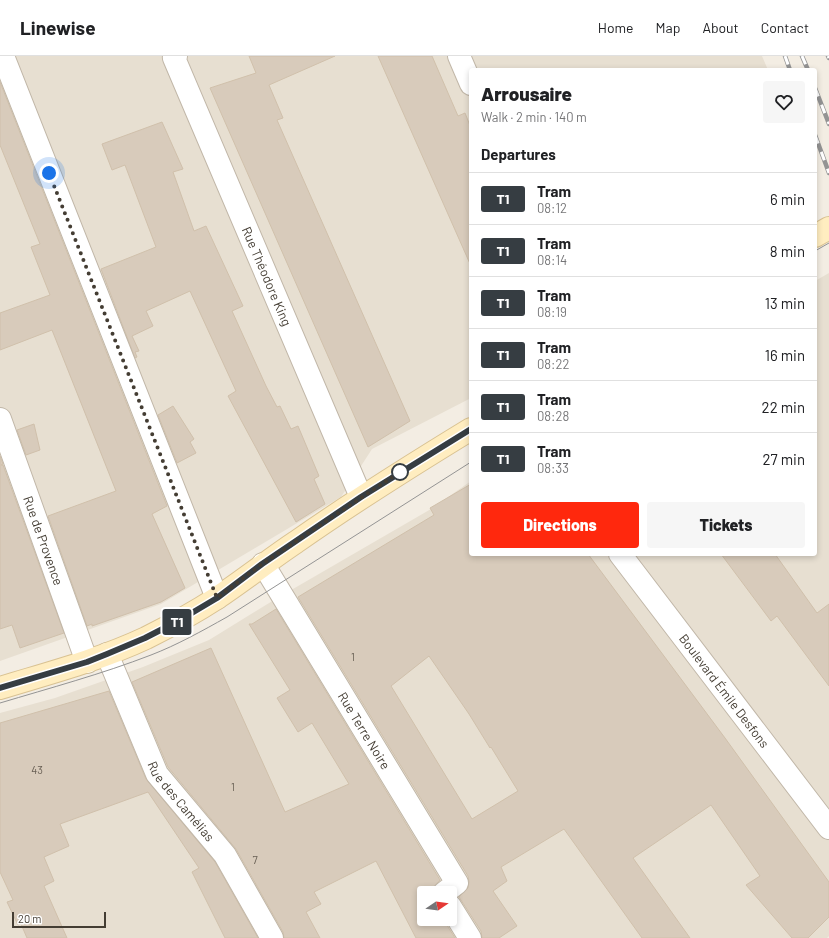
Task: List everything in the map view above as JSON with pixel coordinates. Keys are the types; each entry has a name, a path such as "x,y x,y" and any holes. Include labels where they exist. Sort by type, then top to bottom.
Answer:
{"street":[{"path":"3,56 217,598"},
{"name":"Rue Théodore King","path":"176,56 174,58 361,497"},
{"path":"459,56 469,79"},
{"path":"817,235 829,228"},
{"name":"Rue de Provence","path":"0,419 87,662"},
{"path":"0,688 87,662 145,638 180,620 217,598 262,564 361,497 469,430"},
{"name":"Boulevard Émile Desfons","path":"622,556 829,828"},
{"name":"Rue Terre Noire","path":"262,564 457,883 453,886"},
{"name":"Rue des Camélias","path":"107,654 157,774 225,855 272,938"},
{"path":"457,917 470,938"}],"shaded area":[{"path":"0,56 762,56 767,68 469,68 469,399 372,449 341,497 161,604 0,661"},
{"path":"829,273 829,936 827,938 0,938 0,713 55,698 143,667 209,640 274,600 431,509 469,482 469,556 817,556 817,280"}],"building":[{"path":"249,56 335,56 269,85 283,118 277,120 410,421 368,447 210,88 256,73"},
{"path":"378,56 432,56 458,116 465,113 469,123 469,261"},
{"path":"0,82 167,506 152,514 185,588 161,602 92,626 92,624 87,626 48,516 116,491 52,330 0,350 0,313 50,295 31,247 40,244 0,145"},
{"path":"162,122 183,169 173,172 194,231 206,226 243,306 232,311 277,407 280,406 291,429 298,426 319,476 314,479 325,504 296,522 228,396 236,391 190,291 146,311 153,326 132,336 139,351 135,352 137,357 135,358 101,269 156,247 125,165 112,170 102,144"},
{"path":"173,406 194,439 190,442 196,453 177,463 158,415"},
{"path":"34,424 40,450 26,455 17,430"},
{"path":"0,456 3,464 1,465 3,465 64,633 20,648 12,625 0,629"},
{"path":"469,485 469,556 589,556 725,738 829,882 829,917 808,938 792,938 746,885 760,876 711,805 633,858 690,938 642,938 564,829 501,867 507,881 493,891 517,926 499,938 482,938 481,931 459,897 468,888 468,876 298,597 434,515 430,508","holes":["429,656 469,714 490,748 491,747 518,791 472,819 391,686"]},
{"path":"722,556 776,556 817,613 829,604 829,686 777,616 771,621"},
{"path":"276,609 440,880 435,886 417,886 417,926 447,926 455,938 416,938 376,861 314,892 321,904 306,912 320,938 284,938 283,932 236,849 168,767 132,682 211,648 285,812 349,784 312,723 298,732 277,698 290,690 249,624 252,624"},
{"path":"109,691 146,779 215,862 258,938 225,938 192,872 199,868 148,792 60,824 69,846 44,857 54,881 44,886 67,938 27,938 21,924 18,925 7,902 13,900 0,872 0,723"}],"tram line":[{"path":"817,250 829,243"},
{"name":"T1","path":"0,688 87,662 145,638 180,620 217,598 262,564 361,497 469,430"},
{"path":"0,703 132,662 189,638 227,617 469,463"}],"railway":[{"path":"785,56 789,68"},
{"path":"802,56 807,68"},
{"path":"817,93 829,124"},
{"path":"817,140 829,173"}],"route":[{"path":"49,173 217,598 262,564 400,472"}]}
